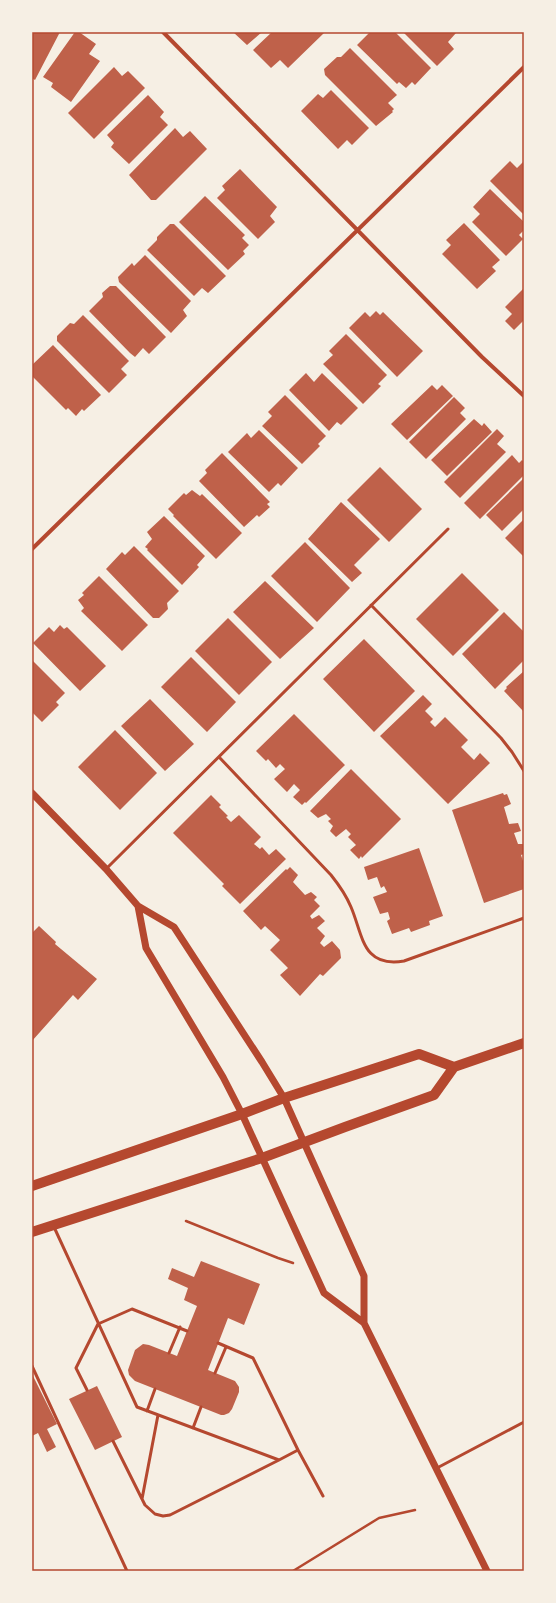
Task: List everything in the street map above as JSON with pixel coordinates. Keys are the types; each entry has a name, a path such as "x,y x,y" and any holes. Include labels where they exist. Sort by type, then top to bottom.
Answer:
{"main road":[{"path":"32,1232 262,1158 434,1096 454,1067 524,1043"},
{"path":"32,1186 242,1114 284,1098 419,1054 454,1067"}],"street":[{"path":"163,32 482,357 524,396"},
{"path":"32,549 524,67"},
{"path":"32,793 106,868 138,906 174,927 284,1098 364,1276 364,1323"},
{"path":"138,906 146,948 223,1077 242,1114 324,1293 364,1323 487,1571"}],"lane":[{"path":"106,868 448,529"},
{"path":"371,605 501,738 524,771"},
{"path":"219,757 331,875 346,896 364,945 369,952 377,958 388,962 404,961 524,918"},
{"path":"53,1225 137,1407 279,1460"},
{"path":"87,1390 76,1368 98,1324 132,1309 187,1331"},
{"path":"169,1353 180,1327"},
{"path":"218,1343 253,1358 298,1450 323,1496"},
{"path":"215,1373 226,1346"},
{"path":"32,1366 127,1571"},
{"path":"147,1411 155,1389"},
{"path":"193,1428 201,1407"},
{"path":"142,1499 158,1415"},
{"path":"437,1468 524,1422"},
{"path":"113,1441 142,1499 150,1511 163,1516 170,1515 298,1450"}],"path":[{"path":"186,1221 294,1263"},
{"path":"293,1571 379,1518 415,1510"}],"building":[{"path":"32,32 60,32 35,80 32,78"},
{"path":"75,32 79,32 96,44 89,54 100,61 71,102 51,87 53,83 43,77"},
{"path":"233,32 262,32 247,45"},
{"path":"272,32 324,33 288,68 280,60 271,68 253,50"},
{"path":"370,32 395,32 431,68 415,85 412,82 406,88 399,82 397,84 357,45"},
{"path":"403,32 455,32 456,33 448,42 454,49 437,66"},
{"path":"350,48 397,95 388,103 394,109 392,111 393,112 376,126 325,75 324,69 337,57 341,57"},
{"path":"114,67 122,76 128,71 145,88 94,139 68,113"},
{"path":"331,90 369,128 352,145 347,140 338,149 301,111 318,94 323,98"},
{"path":"148,95 164,112 160,117 168,125 129,164 111,147 114,143 107,135"},
{"path":"175,128 183,137 190,131 207,149 156,200 151,200 129,175"},
{"path":"510,161 517,168 523,162 524,163 524,215 490,181"},
{"path":"240,169 277,207 270,216 275,222 258,239 217,198 225,190 222,186"},
{"path":"490,189 524,222 524,230 519,235 523,239 506,256 472,222 480,214 473,207"},
{"path":"205,196 245,235 242,238 249,245 243,251 245,254 228,270 179,222"},
{"path":"464,223 500,260 492,267 496,271 477,289 442,254 451,245 446,240"},
{"path":"170,224 174,224 226,276 208,293 202,288 194,296 147,250"},
{"path":"145,255 191,301 183,310 187,316 171,333 119,282 118,277 132,263 134,266"},
{"path":"110,286 116,286 166,337 149,354 143,348 135,357 89,311 103,297 102,293"},
{"path":"524,288 524,320 514,330 505,321 512,314 505,307"},
{"path":"376,311 380,315 383,312 423,351 397,377 349,328 365,312 370,317"},
{"path":"83,315 129,361 121,369 127,375 109,393 57,341 57,336 70,323 74,324"},
{"path":"346,334 387,375 378,384 381,386 363,404 323,364 333,355 329,351"},
{"path":"53,345 101,395 84,411 82,409 76,416 68,408 66,410 32,376 32,365"},
{"path":"306,373 314,382 322,373 358,408 341,425 337,422 329,431 289,390"},
{"path":"432,385 437,390 442,385 453,396 407,440 391,424"},
{"path":"285,395 326,436 318,444 320,446 302,464 262,426 272,416 268,412"},
{"path":"454,397 465,408 460,413 466,419 426,459 409,442"},
{"path":"474,419 482,426 484,423 492,432 447,476 431,460"},
{"path":"497,429 504,436 497,444 506,452 460,498 444,482"},
{"path":"259,430 298,468 281,486 278,483 269,492 228,452 247,433 251,438"},
{"path":"222,453 270,502 267,504 270,507 259,517 257,515 244,527 199,481 207,473 205,470"},
{"path":"512,455 519,463 522,460 524,462 524,475 480,519 464,503"},
{"path":"380,467 422,509 389,542 347,500"},
{"path":"524,478 524,509 502,531 486,515"},
{"path":"192,490 200,496 202,494 242,533 216,559 173,516 174,515 168,509 184,493 186,495"},
{"path":"341,502 380,539 354,565 362,573 352,582 308,539"},
{"path":"164,516 205,556 197,565 199,567 182,585 145,547 152,539 147,532"},
{"path":"524,519 524,557 505,538"},
{"path":"305,542 350,588 317,622 271,576"},
{"path":"134,546 179,591 167,603 168,609 159,618 153,618 106,569 122,552 125,555"},
{"path":"462,573 499,610 453,656 416,619"},
{"path":"99,576 148,625 122,651 81,611 84,608 78,600 84,595 82,593"},
{"path":"265,581 314,628 280,659 233,612"},
{"path":"504,612 524,632 524,660 495,689 462,654"},
{"path":"228,618 272,662 239,695 195,651"},
{"path":"60,625 64,629 67,627 106,666 80,691 33,643 49,627 54,632"},
{"path":"364,639 415,691 374,732 323,679"},
{"path":"191,657 236,702 207,732 161,687"},
{"path":"32,660 65,693 56,702 59,705 42,722 32,712"},
{"path":"524,671 524,712 504,691 507,688 506,687"},
{"path":"423,695 432,704 425,711 433,719 430,722 435,727 445,717 468,740 461,747 474,760 480,753 490,763 448,804 380,736"},
{"path":"150,699 194,744 165,771 121,726"},
{"path":"294,714 345,765 306,803 305,802 302,805 293,797 300,790 294,784 287,792 274,779 285,769 280,764 276,768 268,759 266,761 256,751"},
{"path":"115,730 157,773 120,810 78,767"},
{"path":"351,769 401,819 362,858 361,856 359,859 350,850 356,845 348,837 351,834 346,829 336,837 330,831 333,826 328,821 331,819 326,814 318,818 310,811"},
{"path":"503,793 504,795 507,794 511,804 504,807 509,824 518,823 521,831 514,833 518,844 524,844 524,854 521,855 524,864 524,889 484,903 452,810"},
{"path":"211,795 221,805 219,807 228,816 226,817 231,822 239,815 261,837 254,844 260,849 262,847 269,855 276,849 286,859 240,904 222,886 224,884 173,833"},
{"path":"419,848 443,916 429,921 430,925 411,932 409,928 392,934 387,921 390,919 388,912 380,914 373,897 387,892 384,886 381,888 377,877 368,880 364,867"},
{"path":"290,867 298,875 293,882 305,895 311,892 317,897 314,900 320,906 310,916 312,919 319,915 325,921 317,928 325,936 320,943 324,947 332,941 340,950 341,958 323,976 320,974 300,996 280,975 288,968 270,950 280,940 265,926 261,930 243,911 286,869 287,870"},
{"path":"39,926 56,942 55,944 97,979 78,1000 73,995 32,1041 32,933"},
{"path":"201,1261 260,1284 244,1325 228,1318 208,1370 235,1381 239,1387 239,1392 232,1409 229,1413 224,1415 135,1381 129,1375 128,1370 135,1350 143,1344 177,1356 197,1306 184,1300 188,1288 168,1279 172,1268 194,1277"},
{"path":"32,1374 57,1424 47,1429 56,1447 47,1452 38,1433 32,1436"},
{"path":"97,1386 122,1437 95,1450 69,1399"}]}
